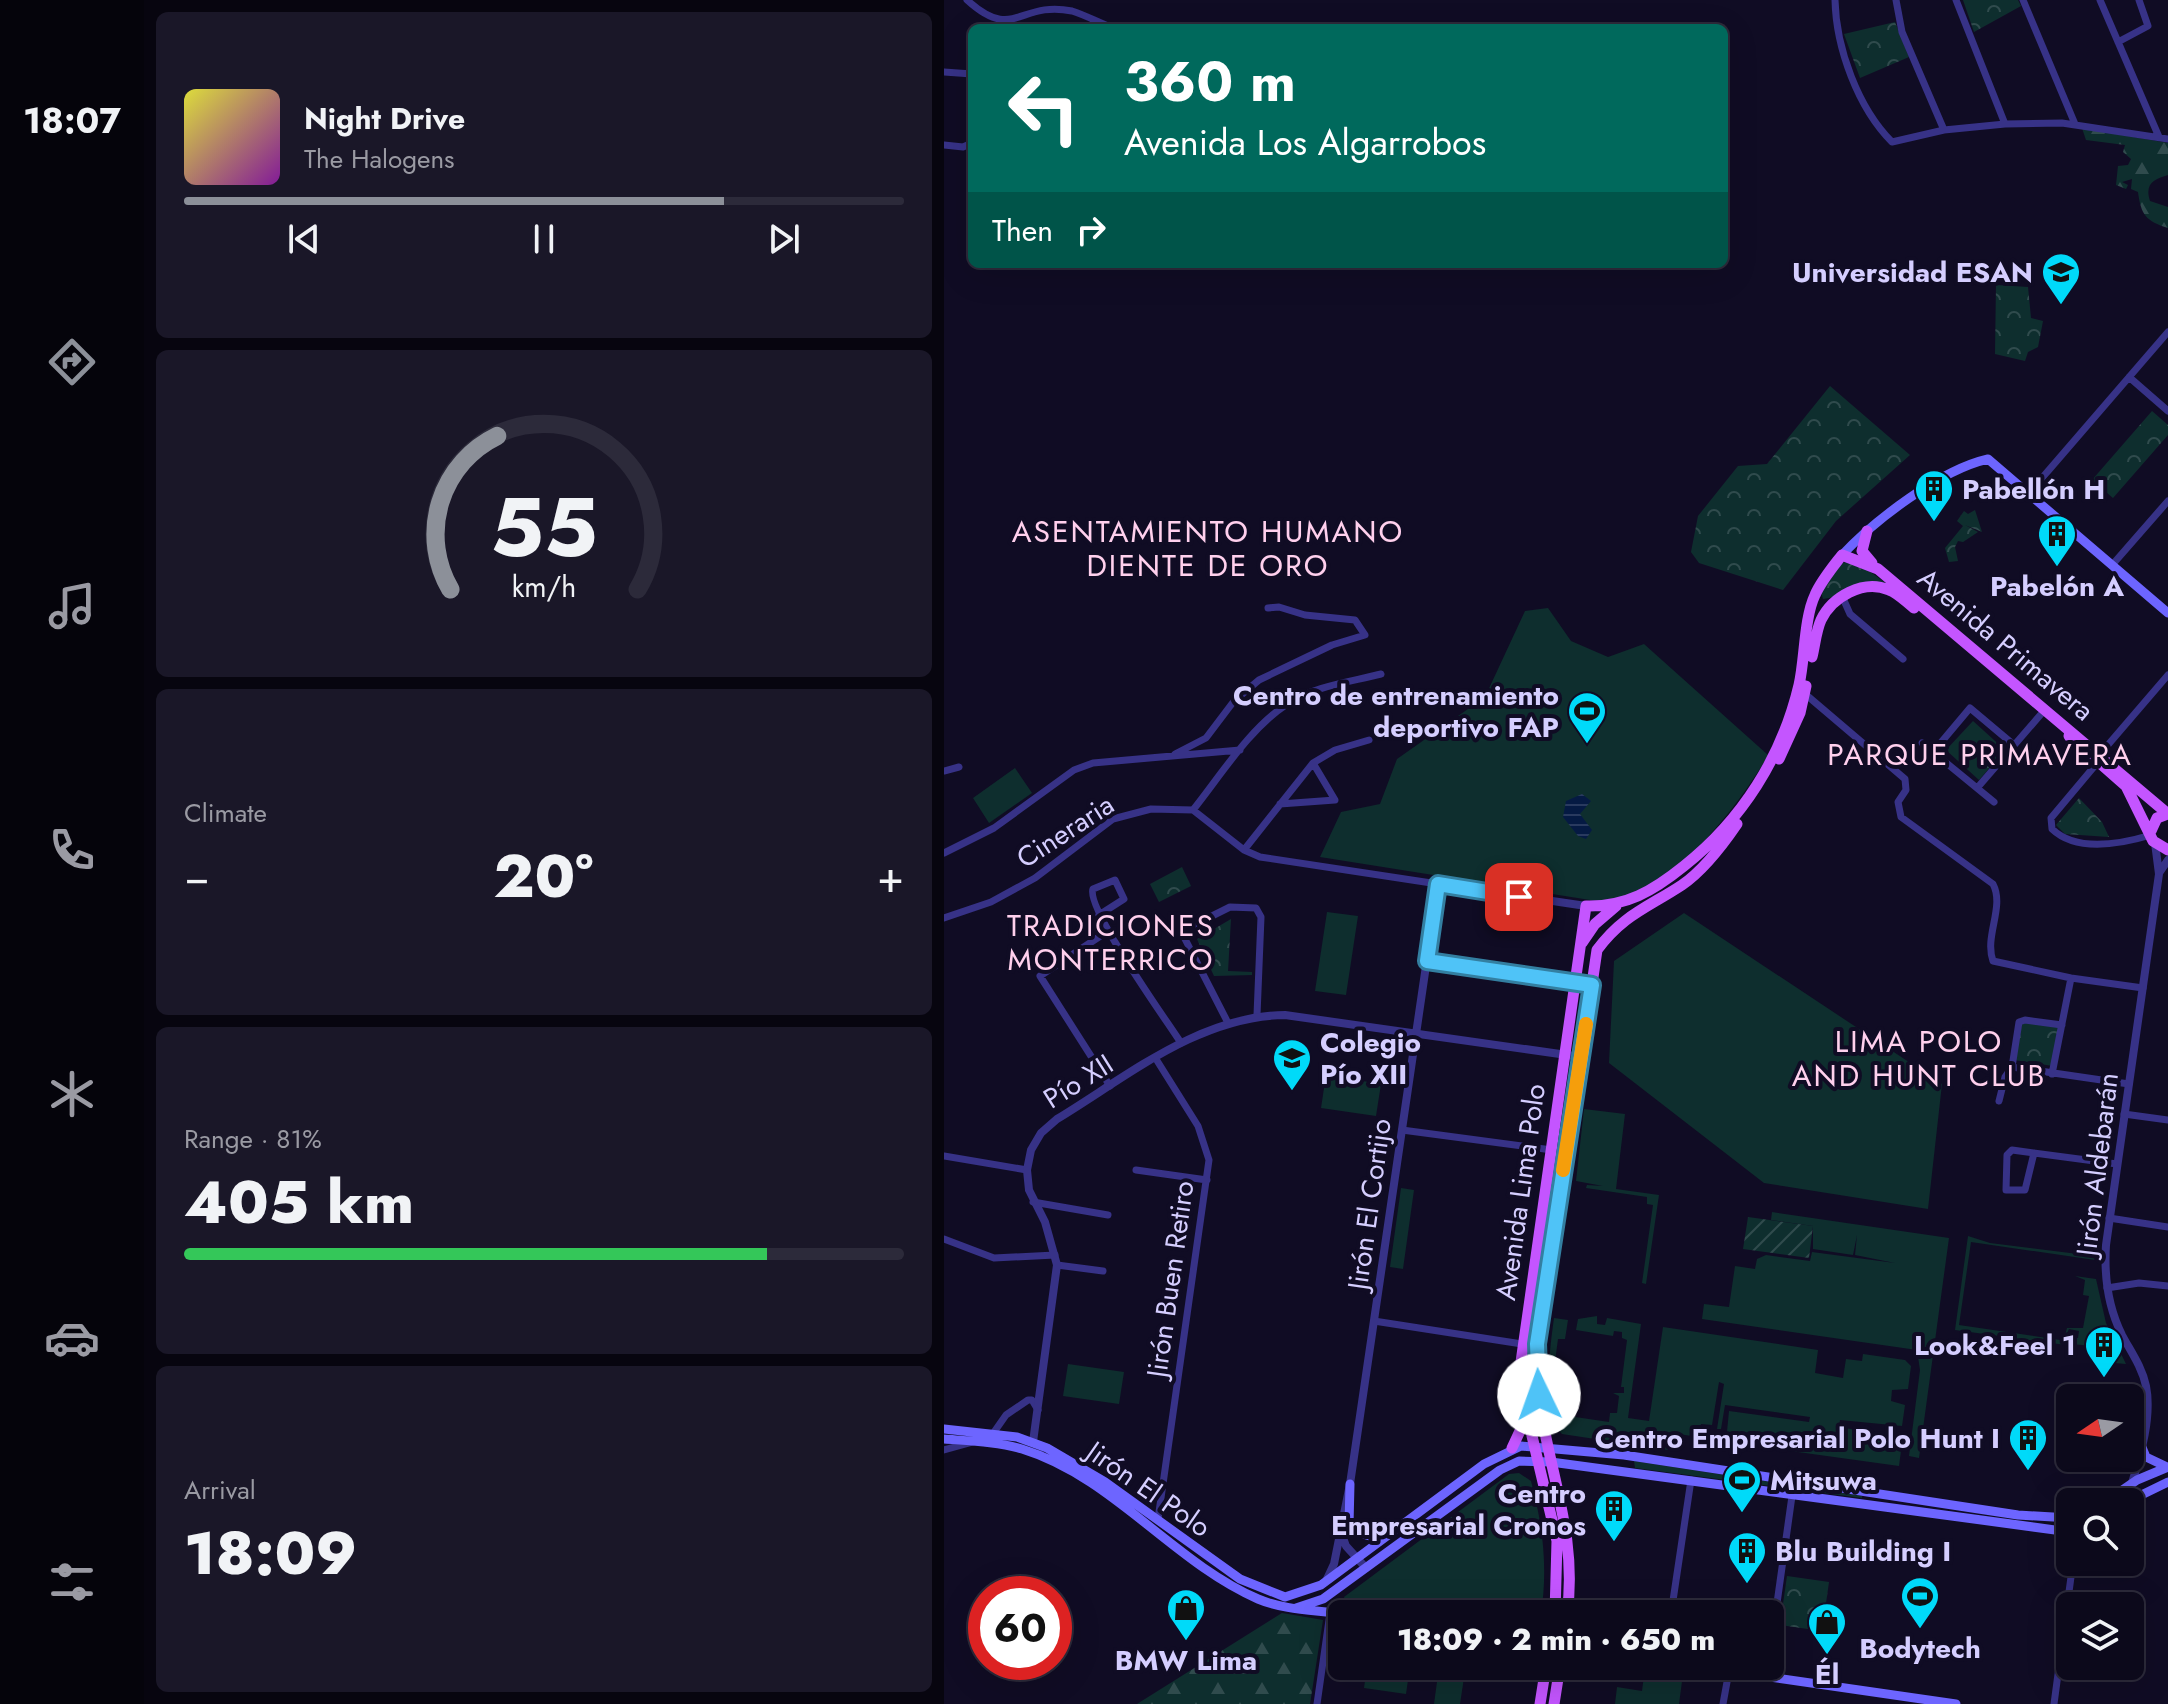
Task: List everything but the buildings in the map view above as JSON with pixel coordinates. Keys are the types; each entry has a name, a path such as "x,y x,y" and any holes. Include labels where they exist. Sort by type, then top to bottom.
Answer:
{"main road":[{"path":"1582,943 1595,924 1616,906 1649,892 1727,828 1765,773 1795,698 1812,602 1821,585 1842,555 1867,531 1945,478 1982,460 1992,460 2166,607"},
{"path":"1867,531 1862,551 1878,569"},
{"name":"Avenida Primavera","path":"1842,555 1878,569 2168,814"},
{"path":"1821,585 1819,599 1837,600"},
{"name":"Avenida Primavera","path":"1837,600 1864,588 1893,591 2100,758 2131,791 2152,836"},
{"name":"Avenida Lima Polo","path":"1545,1462 1548,1447 1537,1383 1537,1344 1597,950 1613,929 1635,911 1683,884 1720,848 1783,754 1804,693 1817,634 1837,600"},
{"path":"2168,814 2157,818 2152,836 2168,850"},
{"path":"1586,906 1616,906"},
{"name":"Avenida Lima Polo","path":"1545,1462 1534,1447 1527,1414 1521,1375 1522,1344 1586,906"},
{"path":"1544,1195 1560,1197"},
{"path":"1512,1448 1522,1433 1527,1414"},
{"name":"Jirón El Polo","path":"944,1429 1033,1442 1075,1463 1206,1556 1262,1590 1285,1597 1321,1585 1484,1464 1512,1448"},
{"name":"Jirón El Polo","path":"944,1439 1024,1449 1067,1469 1229,1584 1258,1599 1328,1613"},
{"path":"1512,1448 1548,1447 1624,1455 2018,1515 2056,1517"},
{"path":"2144,1452 2146,1457 2167,1467"},
{"path":"1622,1471 1624,1455"},
{"path":"1296,1608 1315,1604 1500,1470 1519,1461 1622,1471 2056,1530"},
{"path":"1545,1462 1557,1541 1555,1600"},
{"path":"1545,1462 1569,1539 1568,1600"},
{"path":"2125,1488 2167,1467"},
{"path":"2144,1494 2168,1482"},
{"path":"2130,1488 2132,1483"},
{"path":"1350,1484 1349,1525 1353,1531 1373,1537 1399,1527"},
{"path":"1327,1596 1345,1578 1344,1573 1339,1573"},
{"path":"1784,1674 1956,1704"},
{"path":"1540,1704 1544,1680"},
{"path":"1554,1704 1557,1680"}],"street":[{"path":"967,0 984,17 996,21 1036,10 1072,11 1103,24"},
{"path":"1835,0 1847,64 1868,107 1892,142 1944,130 2005,124 2075,124 2168,139"},
{"path":"1896,0 1902,32 1944,130"},
{"path":"1956,0 2005,124"},
{"path":"2023,0 2075,124"},
{"path":"2100,0 2159,137"},
{"path":"2118,42 2148,26 2139,0"},
{"path":"944,72 968,74"},
{"path":"944,145 968,145"},
{"path":"2030,492 2168,332"},
{"path":"2129,377 2168,411"},
{"path":"2113,564 2168,501"},
{"path":"1837,600 1903,659"},
{"path":"1175,754 1206,738 1240,695 1267,675 1365,635 1355,620 1305,615 1279,607 1268,608"},
{"path":"1381,674 1325,688 1287,704 1240,750 1193,810 1244,850 1260,857 1586,906"},
{"path":"2152,836 2114,844 2084,842 2066,839 2050,825 2051,818 2168,675"},
{"path":"1804,693 1905,779 1906,790 1898,802 1901,817 1993,884 1997,898 1992,958 2001,965 2143,988"},
{"path":"1933,752 1970,708 2014,745"},
{"path":"1978,787 2042,713"},
{"path":"1244,850 1313,763 1335,750 1369,740"},
{"path":"1922,743 1994,802"},
{"path":"944,853 1006,821 1074,770 1093,763 1240,750"},
{"path":"1280,804 1335,800 1313,763"},
{"path":"944,771 959,767"},
{"name":"Cineraria","path":"944,918 991,902 1035,878 1113,819 1151,809 1193,810"},
{"name":"Jirón Aldebarán","path":"2144,1426 2146,1386 2119,1328 2105,1270 2109,1218 2159,874 2152,836"},
{"path":"2159,874 2168,860"},
{"path":"1099,915 1124,899 1115,880 1090,894 1099,915 1108,931 1181,1043"},
{"name":"Jirón El Cortijo","path":"1321,1585 1333,1570 1350,1484 1438,884"},
{"path":"1227,1021 1184,937 1188,928 1235,906 1256,908 1261,917 1257,1015"},
{"path":"1108,931 1040,976 1110,1086"},
{"path":"1427,961 1592,985"},
{"path":"2052,1074 2071,978"},
{"name":"Pío XII","path":"1027,1170 1031,1150 1048,1125 1181,1043 1227,1021 1257,1015 1285,1015 1581,1057"},
{"path":"1999,1101 2005,1077 2012,1067 2019,1022 2025,1020 2062,1025"},
{"name":"Jirón Buen Retiro","path":"1156,1059 1198,1126 1209,1160 1158,1519"},
{"path":"2012,1067 2129,1084"},
{"path":"2124,1114 2168,1120"},
{"path":"1402,1130 1552,1150"},
{"path":"2034,1153 2025,1190 2006,1190 2003,1182 2009,1152 2034,1153 2117,1164"},
{"path":"944,1156 1027,1170 1033,1202 1045,1222 1056,1260 1033,1442"},
{"path":"1136,1170 1207,1180"},
{"path":"1033,1202 1108,1215"},
{"path":"2109,1218 2168,1227"},
{"path":"944,1239 1003,1260 1056,1260 1103,1271"},
{"path":"2107,1288 2139,1283 2166,1287"},
{"path":"1374,1321 1522,1344"},
{"path":"992,1435 1006,1415 1028,1400 1036,1405 1038,1412"},
{"path":"944,1450 973,1442"},
{"name":"Jirón Aldebarán","path":"2132,1483 2135,1472"},
{"path":"1673,1600 1691,1480"},
{"path":"1777,1600 1792,1496"},
{"path":"1341,1530 1346,1546 1366,1568"},
{"path":"2054,1704 2071,1576"},
{"path":"1317,1704 1328,1627"},
{"path":"1723,1704 1727,1680"}],"green space":[{"path":"1963,0 2018,0 2021,6 1974,32"},
{"path":"1895,22 1909,57 1860,78 1844,34"},
{"path":"2082,128 2168,143 2168,175 2155,180 2148,190 2150,201 2168,207 2168,228 2146,216 2138,192 2131,189 2132,179 2122,182 2128,185 2126,189 2116,185 2118,166 2128,165 2131,159 2123,152 2125,145 2086,140"},
{"path":"1996,285 2028,287 2031,318 2043,321 2038,347 2028,352 2025,361 1995,354"},
{"path":"1830,386 1910,455 1836,521 1783,590 1699,563 1691,552 1698,516 1738,466 1767,464"},
{"path":"2152,411 2168,425 2168,435 2113,498 2092,480"},
{"path":"1975,510 1982,532 1965,525 1978,532 1963,542 1958,541 1955,547 1958,561 1949,562 1945,548 1963,526 1957,521 1964,511 1968,514"},
{"path":"1854,560 1891,587 1823,599 1821,592 1842,563"},
{"name":"Centro de entrenamiento deportivo FAP","path":"1548,608 1571,641 1608,657 1644,644 1768,755 1741,797 1703,843 1659,881 1637,894 1612,901 1320,857 1341,812 1380,804 1397,759 1485,697 1525,611"},
{"path":"1973,721 2005,750 1979,780 1946,750"},
{"path":"1015,768 1032,793 989,823 973,798"},
{"path":"2079,798 2102,822 2109,837 2065,834 2056,825"},
{"path":"1182,867 1191,886 1159,902 1150,884"},
{"path":"1327,912 1358,916 1346,995 1315,991"},
{"path":"1684,913 1942,1084 1928,1209 1764,1183 1609,1063 1614,961"},
{"path":"1231,919 1228,971 1252,972 1252,975 1214,976 1197,939"},
{"path":"2020,1022 2059,1027 2053,1066 2014,1060"},
{"path":"1326,1075 1381,1084 1376,1116 1321,1108"},
{"path":"1584,1109 1625,1114 1616,1189 1659,1195 1646,1284 1642,1283 1653,1205 1647,1204 1647,1197 1586,1188 1587,1185 1603,1186 1576,1181"},
{"path":"1401,1188 1414,1190 1403,1269 1390,1267"},
{"path":"1772,1212 1949,1238 1919,1458 1909,1456 1920,1370 1917,1350 1702,1319 1704,1304 1729,1307 1735,1266 1755,1269 1757,1259 1766,1255 1810,1261 1812,1252 1895,1263 1855,1255 1857,1235 1853,1255 1813,1249 1813,1226 1771,1220"},
{"path":"1748,1217 1813,1226 1809,1258 1743,1249"},
{"path":"1968,1236 1990,1243 2094,1256 2095,1260 1971,1242 1959,1325 2067,1341 2066,1345 1955,1330"},
{"path":"2075,1276 2096,1279 2106,1323 2126,1364 2114,1363 2114,1348 2071,1344 2070,1338 2078,1338 2079,1331 2069,1329 2064,1339 2067,1328 2083,1328 2089,1296 2083,1295 2085,1280"},
{"path":"1597,1316 1597,1324 1605,1325 1607,1318 1641,1324 1628,1418 1649,1421 1663,1327 1818,1350 1815,1373 1843,1378 1846,1359 1862,1361 1863,1354 1905,1360 1911,1366 1908,1389 1892,1390 1891,1401 1905,1405 1902,1426 1840,1420 1839,1427 1898,1437 1902,1443 1899,1466 1726,1442 1729,1411 1809,1422 1810,1417 1725,1405 1721,1429 1717,1429 1724,1384 1719,1382 1712,1425 1701,1424 1699,1437 1671,1433 1668,1450 1562,1434 1555,1424 1549,1396 1554,1318 1568,1320 1565,1339 1558,1339 1552,1384 1559,1385 1555,1414 1609,1422 1610,1413 1617,1413 1619,1396 1613,1393 1624,1393 1624,1387 1621,1387 1627,1340 1622,1338 1622,1332 1614,1331 1613,1336 1576,1330 1578,1319"},
{"path":"1068,1364 1124,1372 1119,1404 1063,1396"},
{"path":"1634,1461 1862,1496 1862,1498 1635,1468"},
{"path":"1519,1473 1531,1481 1541,1530 1544,1563 1542,1600 1345,1600 1344,1597 1509,1474"},
{"path":"1787,1576 1829,1582 1822,1631 1784,1626"},
{"path":"1282,1613 1323,1620 1310,1704 1137,1704"},
{"path":"1365,1680 1408,1680 1406,1694 1364,1688"},
{"path":"1437,1680 1464,1680 1460,1704 1434,1704"},
{"path":"1643,1680 1682,1680 1679,1704 1615,1704 1617,1687 1642,1691"}],"water":[{"path":"1582,794 1591,801 1580,814 1592,830 1586,839 1578,836 1563,817 1566,801"}],"slow traffic":[{"path":"1563,1170 1586,1024"}],"place":[{"name":"Universidad ESAN","path":"2061,306"},
{"name":"Pabellón H","path":"1934,523"},
{"name":"Pabelón A","path":"2057,568"},
{"name":"Centro de entrenamiento deportivo FAP","path":"1587,745"},
{"name":"Colegio Pío XII","path":"1292,1092"},
{"name":"Look&Feel 1","path":"2104,1379"},
{"name":"Centro Empresarial Polo Hunt I","path":"2028,1472"},
{"name":"Mitsuwa","path":"1742,1514"},
{"name":"Centro Empresarial Cronos","path":"1614,1543"},
{"name":"Blu Building I","path":"1747,1585"},
{"name":"Bodytech","path":"1920,1630"},
{"name":"BMW Lima","path":"1186,1642"},
{"name":"Él","path":"1827,1656"}],"district":[{"name":"ASENTAMIENTO HUMANO DIENTE DE ORO","path":"1208,549"},
{"name":"PARQUE PRIMAVERA","path":"1980,755"},
{"name":"TRADICIONES MONTERRICO","path":"1111,943"},
{"name":"LIMA POLO AND HUNT CLUB","path":"1919,1059"}],"route":[{"path":"1519,897 1438,884 1427,961 1592,985 1537,1344 1539,1395"}]}
